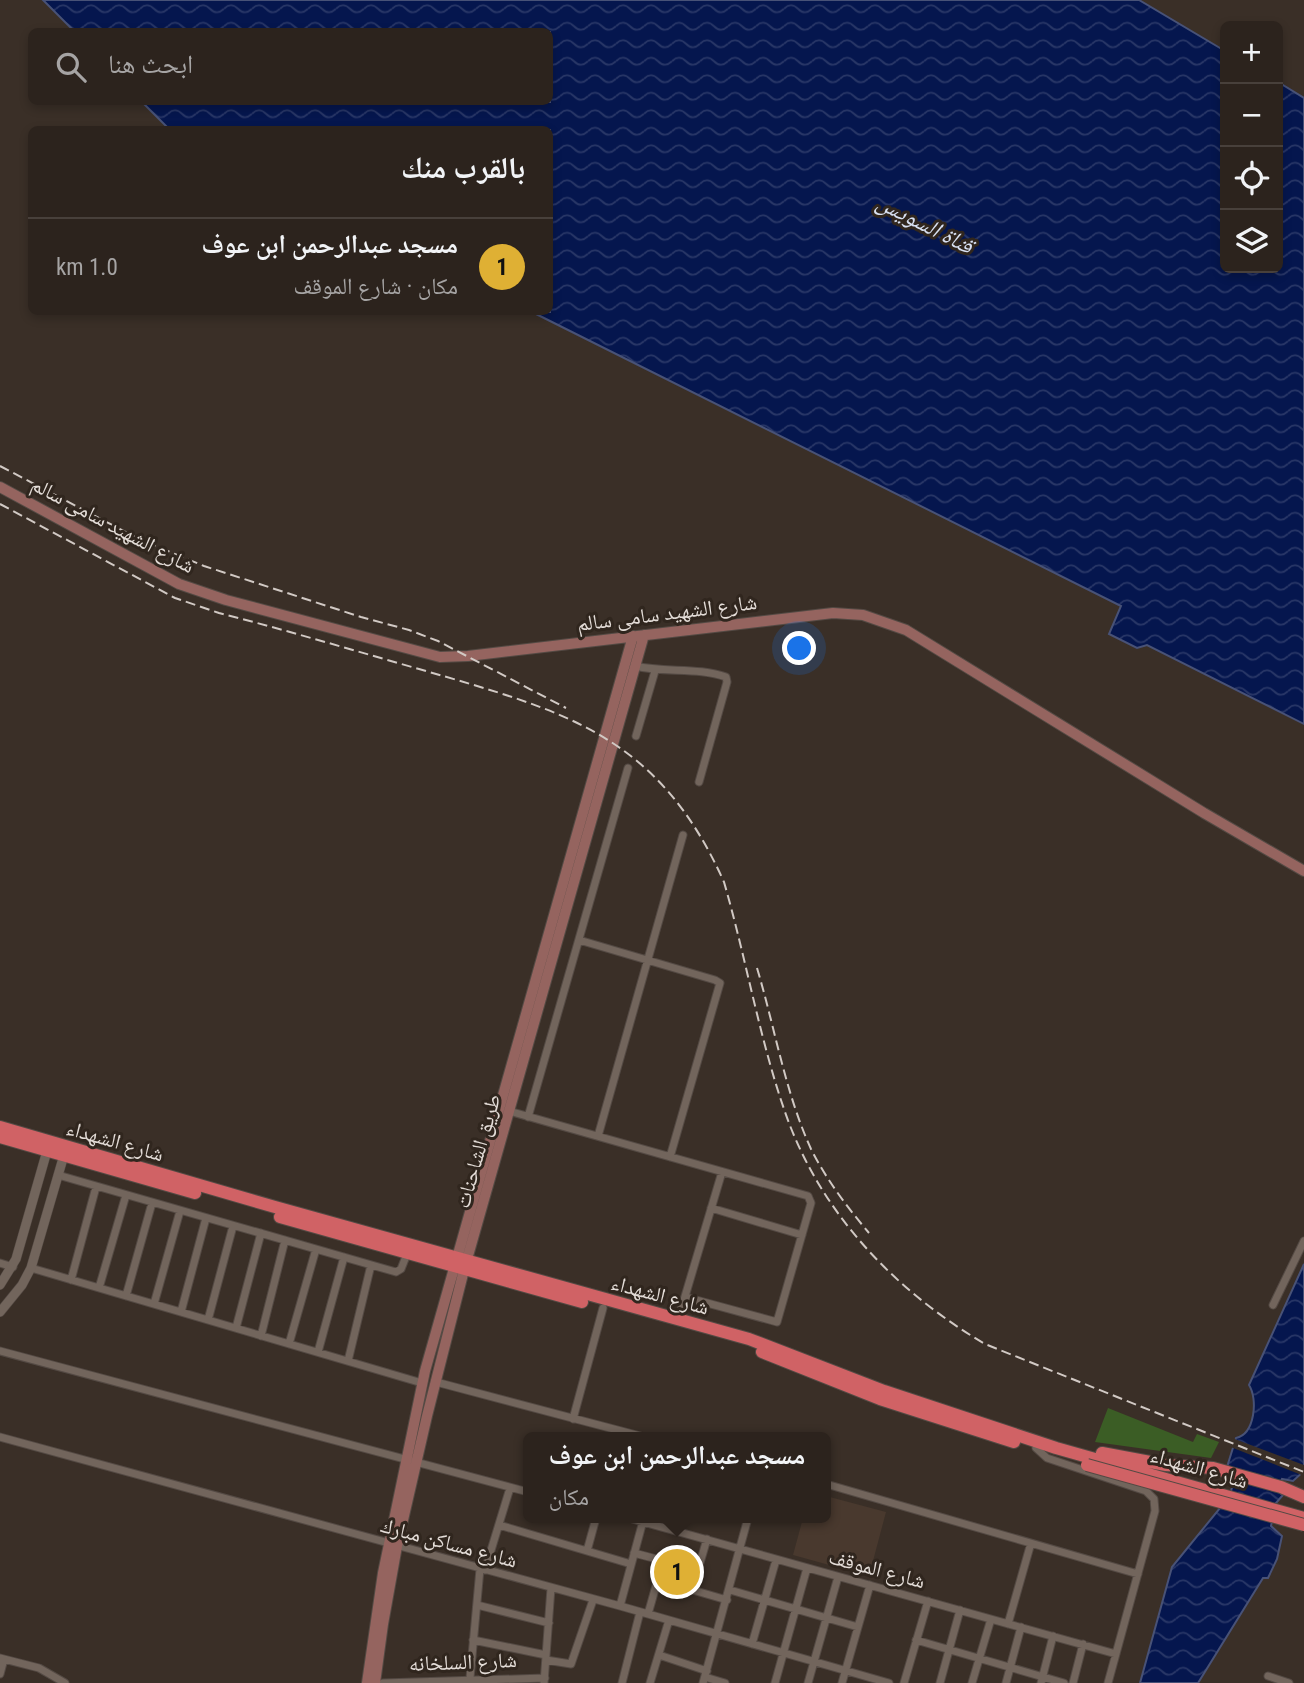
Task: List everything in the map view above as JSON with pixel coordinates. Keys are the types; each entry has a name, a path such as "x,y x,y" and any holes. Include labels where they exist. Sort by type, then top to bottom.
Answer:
{"highway":[{"name":"شارع الشهداء","path":"0,1127 603,1308 756,1350 880,1399 992,1436 1304,1518"},
{"name":"شارع الشهداء","path":"0,1137 315,1222 407,1254 460,1264 765,1344 884,1391 1088,1461 1304,1526"},
{"path":"987,1425 1017,1429 1139,1461 1213,1468 1292,1488 1304,1497"}],"main road":[{"name":"شارع الشهيد سامى سالم","path":"0,487 179,584 226,600 428,655 453,657 833,613 863,615 906,630 1204,813 1304,871"},
{"name":"طريق الشاحنات","path":"560,909 635,666 638,636"},
{"name":"طريق الشاحنات","path":"421,1415 432,1397 460,1264 638,636"},
{"name":"طريق الشاحنات","path":"377,1682 393,1546 421,1415 421,1388 509,1111 510,1085"},
{"path":"421,1388 426,1398 432,1397"},
{"path":"1304,1518 1304,1526"}],"street":[{"path":"635,666 654,671 705,672 724,676 727,680 699,782"},
{"path":"636,736 654,671"},
{"path":"528,1117 628,768"},
{"path":"598,1136 683,835"},
{"path":"579,940 715,979 720,983 670,1157"},
{"path":"509,1111 807,1196 811,1203 777,1322 685,1297"},
{"path":"13,1296 4,1292 0,1285 13,1267 47,1151"},
{"path":"1,1310 31,1268 64,1155"},
{"path":"41,1169 52,1170 58,1175 96,1187 371,1265 399,1271 407,1254"},
{"path":"678,1320 722,1171"},
{"path":"71,1280 96,1187"},
{"path":"100,1289 126,1195"},
{"path":"126,1296 152,1203"},
{"path":"711,1208 802,1235"},
{"path":"154,1304 180,1211"},
{"path":"181,1312 206,1218"},
{"path":"208,1320 233,1226"},
{"path":"236,1328 261,1233"},
{"path":"261,1336 285,1240"},
{"path":"1273,1304 1304,1241"},
{"path":"289,1344 316,1249"},
{"path":"318,1352 344,1257"},
{"path":"0,1263 13,1267"},
{"path":"348,1361 371,1265"},
{"path":"31,1268 348,1361 421,1388"},
{"path":"573,1419 603,1308"},
{"path":"0,1351 523,1491"},
{"path":"436,1382 624,1432"},
{"name":"شارع مساكن مبارك","path":"0,1437 620,1606 889,1683"},
{"path":"1036,1448 1047,1458 1142,1489 1152,1496 1156,1511 1108,1683"},
{"path":"831,1485 1138,1574"},
{"path":"470,1678 483,1570 510,1488"},
{"path":"587,1551 595,1523"},
{"path":"620,1606 642,1523"},
{"name":"شارع الموقف","path":"650,1523 1116,1654"},
{"path":"705,1677 746,1523"},
{"path":"499,1525 631,1564"},
{"path":"692,1590 707,1539"},
{"path":"1008,1624 1031,1543"},
{"path":"635,1553 698,1570"},
{"path":"632,1683 623,1682 663,1560"},
{"path":"752,1644 776,1560"},
{"path":"775,1683 807,1568"},
{"path":"808,1683 838,1577"},
{"path":"658,1580 727,1600"},
{"path":"842,1683 870,1586"},
{"path":"545,1680 551,1588"},
{"path":"730,1590 858,1627"},
{"path":"473,1640 571,1664 593,1600"},
{"path":"904,1683 928,1601"},
{"path":"477,1605 548,1623"},
{"path":"940,1683 960,1610"},
{"path":"972,1683 991,1619"},
{"path":"650,1683 669,1620"},
{"path":"1006,1683 1021,1627"},
{"path":"1042,1680 1053,1636"},
{"path":"916,1640 1010,1667 1042,1680 1064,1683"},
{"path":"1073,1683 1083,1644"},
{"path":"659,1655 705,1677 725,1683"},
{"path":"0,1674 2,1659 40,1668 65,1683"},
{"path":"1268,1676 1289,1683"},
{"name":"شارع السلخانه","path":"377,1682 470,1678 545,1680"}],"shaded area":[{"path":"831,1497 886,1512 869,1576 793,1555 802,1523 831,1523"}],"green space":[{"path":"1108,1408 1193,1442 1197,1434 1219,1442 1211,1458 1095,1442"}],"water":[{"name":"قناة السويس","path":"43,0 1139,0 1220,48 1220,273 1283,273 1283,85 1304,98 1304,724 1147,645 1137,648 1109,634 1121,606 538,315 553,315 553,126 166,126 145,105 553,105 553,28 71,28"},
{"path":"1304,1264 1304,1471 1293,1481 1282,1479 1277,1491 1283,1495 1276,1503 1271,1526 1282,1536 1277,1559 1268,1578 1263,1578 1198,1683 1140,1683 1172,1567 1220,1508 1226,1508 1233,1484 1223,1480 1236,1438 1247,1430 1253,1415 1252,1391 1249,1385"}],"pier":[{"path":"1232,1438 1304,1465 1304,1476 1228,1446"}],"railway":[{"path":"0,466 139,539 204,566 438,641 566,708"},
{"path":"0,504 175,598 518,699 600,735 636,760 668,792 698,832 724,882 785,1112 818,1183 864,1246 921,1300 985,1344 1304,1472"},
{"path":"757,968 787,1083 811,1149 837,1192 869,1233"}],"place":[{"name":"مسجد عبدالرحمن ابن عوف","path":"677,1572"}]}
